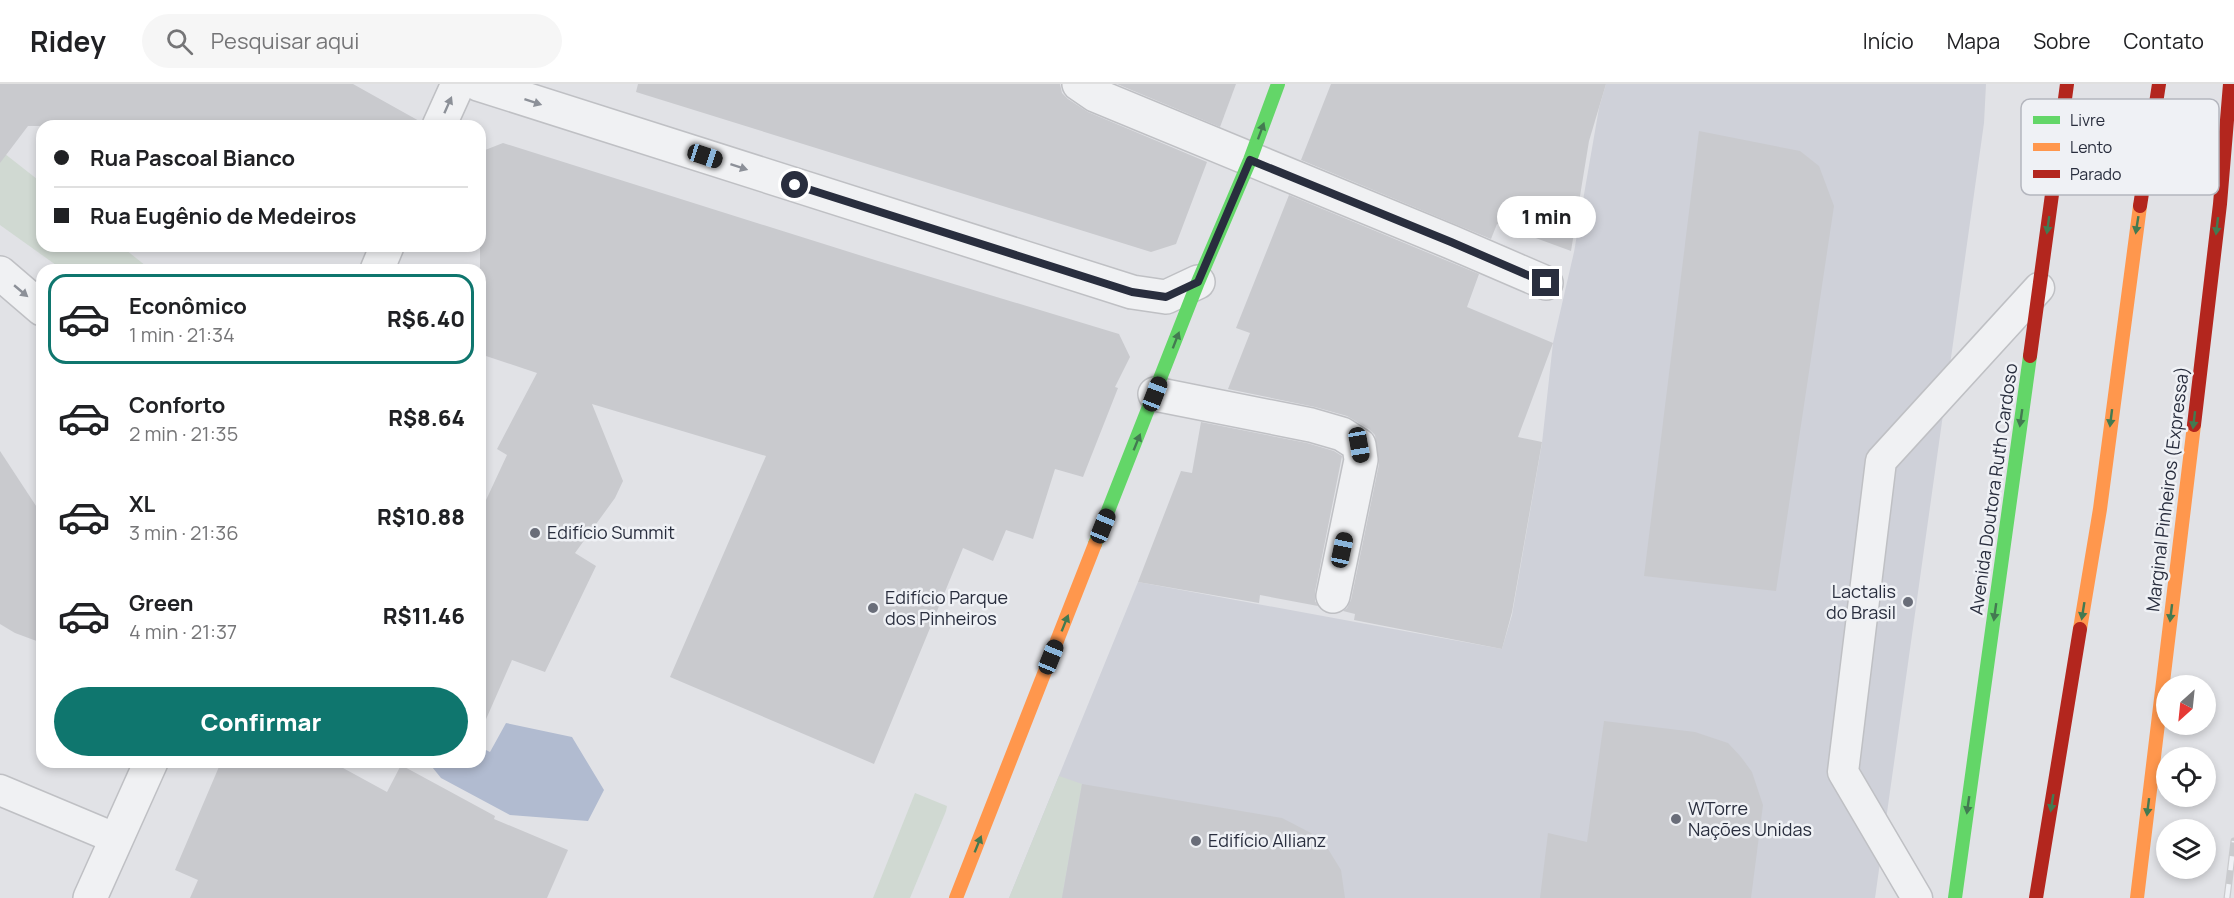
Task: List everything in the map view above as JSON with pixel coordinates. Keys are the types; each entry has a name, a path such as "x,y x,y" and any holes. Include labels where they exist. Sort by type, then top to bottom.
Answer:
{"main road":[{"path":"956,898 1198,282 1250,160 1278,84"},
{"name":"Avenida Doutora Ruth Cardoso","path":"2065,99 2067,84"},
{"path":"2157,99 2159,84"},
{"name":"Marginal Pinheiros (Expressa)","path":"2137,898 2220,204 2230,84"},
{"name":"Avenida Doutora Ruth Cardoso","path":"1955,898 2052,195"},
{"path":"2036,898 2100,508 2142,195"}],"street":[{"path":"442,120 458,84"},
{"path":"478,84 1132,292 1166,297 1198,282"},
{"path":"1079,84 1095,95 1546,283"},
{"path":"0,273 36,304"},
{"path":"1155,394 1311,425 1342,434 1359,445 1361,460 1333,596"},
{"path":"90,898 148,768"}],"lane":[{"path":"1917,898 1844,772 1881,461 2040,288"},
{"path":"0,790 117,839"}],"shaded area":[{"path":"1606,84 1986,84 1984,123 1875,898 1009,898 1138,582 1502,649 1512,615 1542,443 1553,343 1574,252 1599,108"},
{"path":"0,150 36,178 36,251 0,225"},
{"path":"38,252 128,252 144,264 55,264"},
{"path":"1059,776 1082,784 1062,898 1009,898"},
{"path":"915,793 947,806 946,811 910,898 873,898"}],"water":[{"path":"506,723 572,737 604,790 588,821 510,815 441,778 433,768 486,768 486,750 490,752"}],"building":[{"path":"0,84 353,84 417,120 36,120 36,126 28,126 0,163"},
{"path":"638,84 1060,84 1062,93 1068,99 1088,112 1207,162 1176,244 1151,252 636,92"},
{"path":"1117,84 1236,84 1220,127"},
{"path":"1331,84 1606,84 1589,141 1571,251 1497,224 1491,239 1301,160"},
{"path":"1699,131 1800,151 1819,166 1834,206 1776,591 1644,576"},
{"path":"503,143 1119,334 1130,357 1115,387 1118,388 1083,477 1055,469 1033,539 1006,530 993,561 963,548 874,764 670,677 766,456 592,404 623,481 615,498 575,553 596,566 545,672 512,660 486,719 486,500 507,455 497,449 537,373 486,356 486,264 480,264 480,252 486,252 486,150"},
{"path":"1289,195 1479,274 1467,307 1553,343 1518,437 1542,442 1512,612 1502,649 1354,620 1355,614 1343,611 1351,600 1379,464 1375,435 1347,416 1228,389 1250,333 1236,328"},
{"path":"1201,422 1307,443 1334,451 1342,456 1315,592 1315,601 1318,606 1260,595 1259,603 1138,582 1181,471 1192,473"},
{"path":"0,451 36,506 36,641 15,633 0,624"},
{"name":"WTorre Nações Unidas","path":"1604,721 1695,732 1728,743 1741,757 1752,772 1763,805 1751,898 1540,898 1548,833 1587,842"},
{"path":"218,768 343,768 387,792 399,768 407,768 495,816 494,819 568,850 547,898 190,898 198,880 175,870"},
{"name":"Edifício Allianz","path":"1082,784 1282,818 1311,833 1328,849 1341,870 1345,898 1062,898"}],"railway":[{"path":"2227,898 2234,841"}],"traffic: fast":[{"path":"1095,544 1198,282 1250,160 1278,84"},
{"path":"1955,898 2030,356"}],"traffic: slow":[{"path":"2080,629 2100,509 2140,206"},
{"path":"2137,898 2194,425"},
{"path":"956,898 1095,544"}],"traffic: jam":[{"path":"2065,99 2067,84"},
{"path":"2157,99 2159,84"},
{"path":"2194,425 2220,204 2230,84"},
{"path":"2030,356 2052,195"},
{"path":"2140,206 2142,195"},
{"path":"2036,898 2080,629"}],"place":[{"name":"Edifício Summit","path":"535,533"},
{"name":"Lactalis do Brasil","path":"1908,602"},
{"name":"Edifício Parque dos Pinheiros","path":"873,608"},
{"name":"WTorre Nações Unidas","path":"1676,819"},
{"name":"Edifício Allianz","path":"1196,841"}],"route":[{"path":"795,185 1132,292 1166,297 1198,282 1250,160 1546,283"}]}
